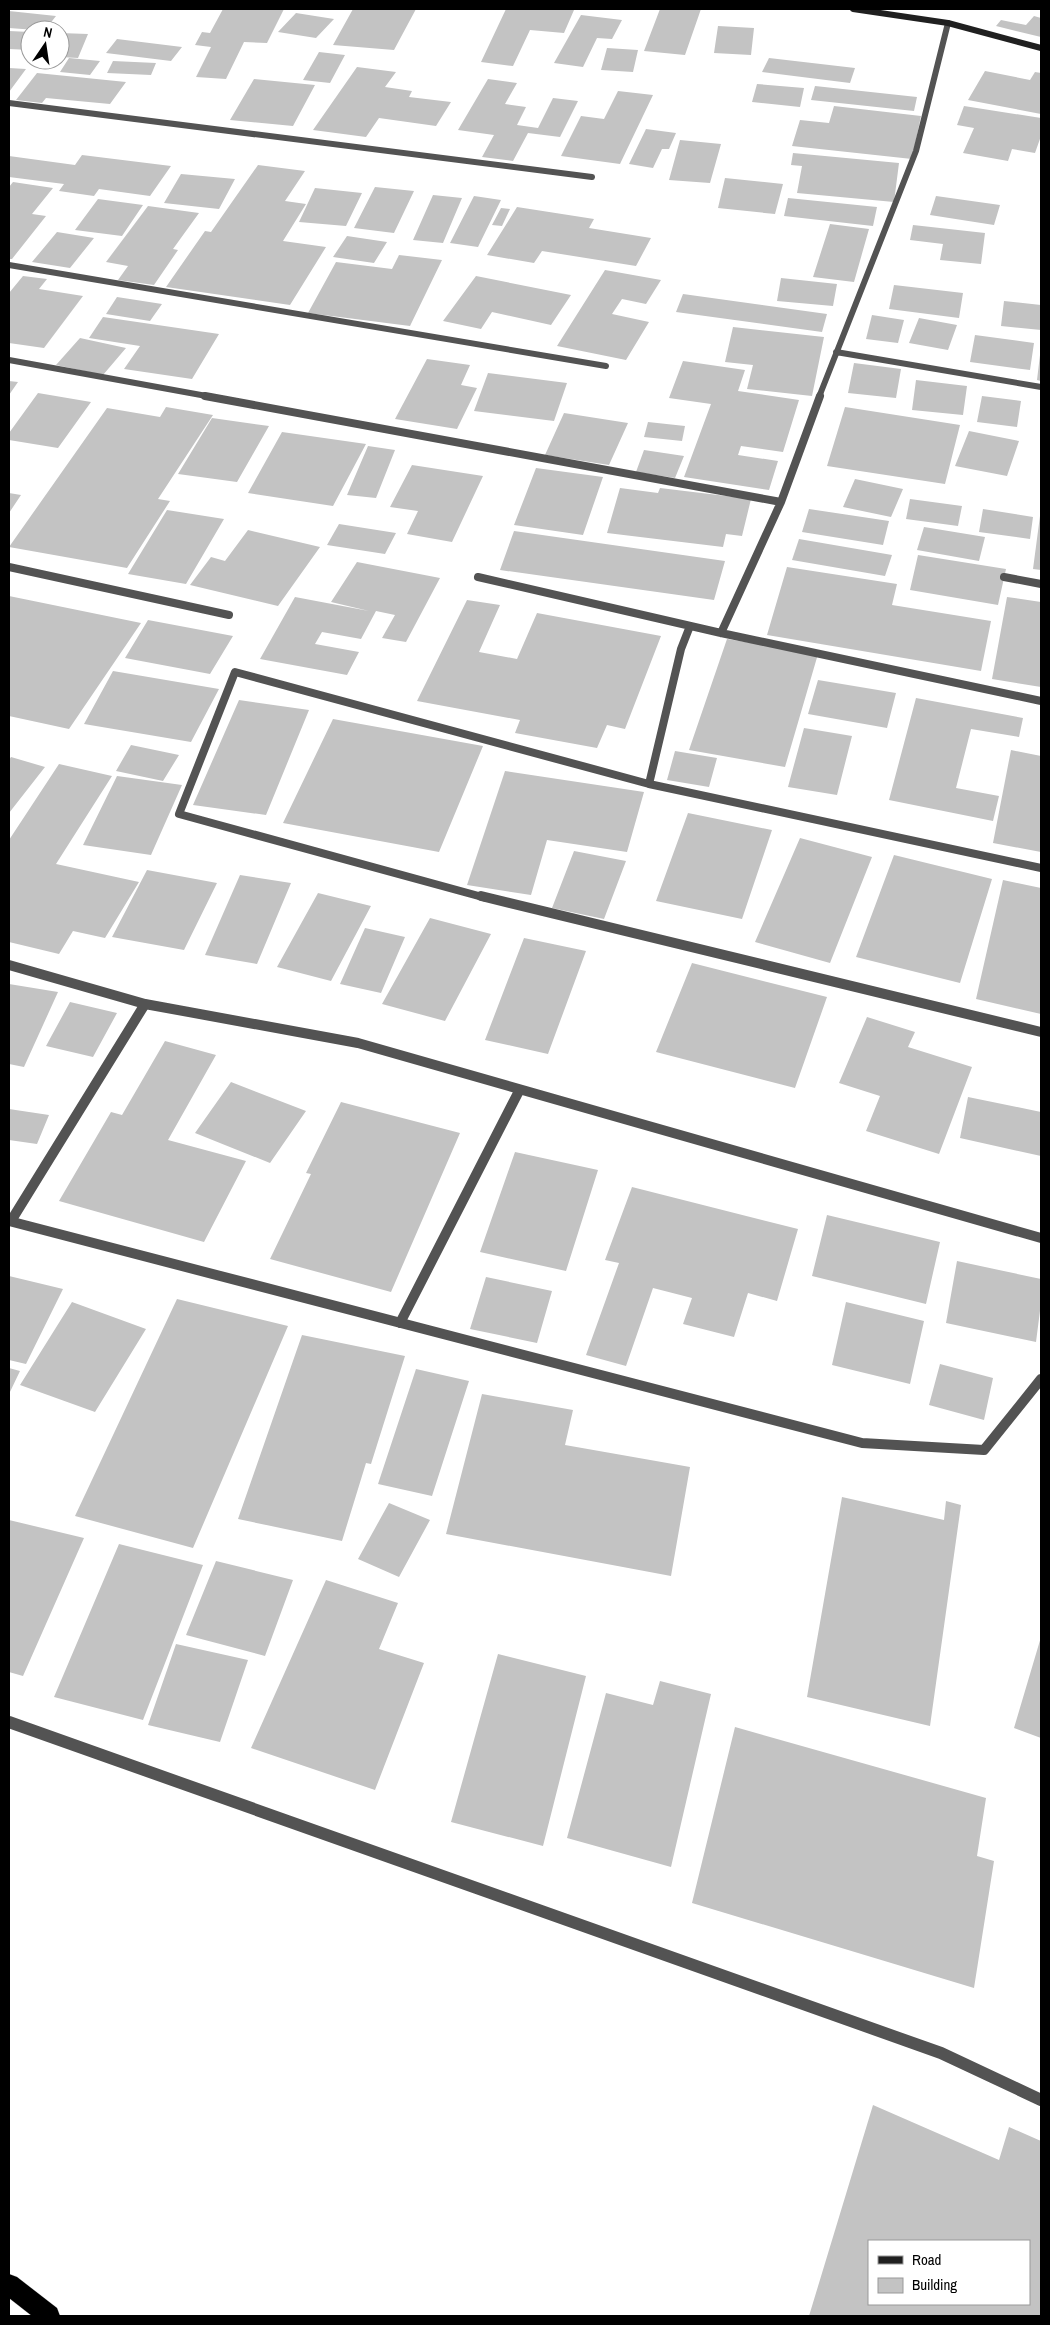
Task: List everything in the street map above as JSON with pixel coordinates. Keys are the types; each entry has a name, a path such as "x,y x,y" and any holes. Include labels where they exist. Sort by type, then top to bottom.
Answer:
{"highway":[{"path":"9,2285 49,2316"}],"street":[{"path":"853,9 948,23 1041,48"},
{"path":"722,633 781,502 836,352 916,151 948,23"},
{"path":"9,103 592,177"},
{"path":"9,265 606,366"},
{"path":"836,352 1041,387"},
{"path":"9,360 781,502"},
{"path":"9,567 229,615"},
{"path":"478,576 690,626 1041,701"},
{"path":"1004,577 1041,584"},
{"path":"648,784 681,649 690,626"},
{"path":"1041,868 648,784 235,672 180,814 273,837 536,911 862,987 1041,1032"},
{"path":"9,965 145,1004 358,1043 519,1091 1041,1238"},
{"path":"145,1004 10,1221 862,1443 984,1450 1041,1379"},
{"path":"400,1323 519,1091"},
{"path":"9,1722 941,2053 1041,2100"}],"building":[{"path":"223,9 284,9 267,43 244,42 226,79 196,77 211,47 195,45 202,32 210,33"},
{"path":"353,9 416,9 394,50 333,45"},
{"path":"506,9 574,10 564,33 530,30 513,66 481,62"},
{"path":"660,9 701,9 685,55 644,51"},
{"path":"9,11 56,16 53,20 20,20 20,29 9,28"},
{"path":"296,13 334,19 316,38 278,32"},
{"path":"581,15 622,20 612,39 597,38 583,67 554,63"},
{"path":"1034,16 1041,18 1041,37 996,26 1001,20 1026,25"},
{"path":"718,26 754,28 751,55 714,53"},
{"path":"9,31 20,32 20,50 9,49"},
{"path":"70,33 88,34 78,58 70,58"},
{"path":"117,39 182,47 171,61 106,53"},
{"path":"607,48 638,50 633,72 601,70"},
{"path":"319,52 345,55 330,83 303,80"},
{"path":"70,58 100,61 90,75 60,72 61,70 70,70"},
{"path":"769,58 855,68 850,83 762,72"},
{"path":"113,61 156,63 151,75 107,73"},
{"path":"357,67 396,72 385,87 412,91 409,97 451,102 436,126 379,118 366,137 313,130"},
{"path":"9,68 25,70 9,92"},
{"path":"985,71 1030,80 1035,72 1041,73 1041,114 968,100"},
{"path":"37,73 126,82 110,104 46,98 42,103 16,100"},
{"path":"254,79 315,85 293,126 230,120"},
{"path":"488,79 517,83 505,104 526,107 517,125 538,128 553,98 578,101 560,137 528,133 513,161 482,157 494,135 458,130"},
{"path":"757,84 804,88 800,107 752,102"},
{"path":"815,86 917,97 914,111 811,100"},
{"path":"618,91 653,95 620,164 561,156 581,116 604,119"},
{"path":"834,106 921,116 912,159 792,146 800,120 829,123"},
{"path":"964,106 1041,118 1041,136 1035,153 1012,149 1008,161 963,153 974,128 957,125"},
{"path":"646,129 676,133 669,149 662,149 653,168 629,164"},
{"path":"680,140 721,144 710,183 669,180"},
{"path":"793,153 899,163 894,202 797,193 802,166 791,165"},
{"path":"82,155 171,166 150,196 99,189 94,196 59,191 64,184 9,177 9,156 75,165"},
{"path":"258,165 305,171 285,201 306,204 283,241 326,247 290,305 166,287 205,231 211,232"},
{"path":"181,174 235,179 219,209 164,203"},
{"path":"725,178 783,184 775,214 718,208"},
{"path":"13,182 53,188 32,214 46,216 12,259 9,259 9,187"},
{"path":"375,187 414,191 394,233 354,228"},
{"path":"315,188 362,193 346,226 299,222"},
{"path":"433,195 462,198 443,243 413,240"},
{"path":"474,196 501,200 478,247 450,243"},
{"path":"936,196 1000,205 994,225 930,215"},
{"path":"788,198 877,207 873,226 784,216"},
{"path":"98,199 143,205 122,236 75,230"},
{"path":"148,206 199,213 173,249 178,250 154,285 118,280 128,266 106,262"},
{"path":"517,207 594,219 589,228 651,238 636,266 542,251 534,263 487,255"},
{"path":"501,208 510,209 502,226 492,225"},
{"path":"830,224 869,229 854,282 813,277"},
{"path":"913,225 985,233 981,264 940,260 943,244 910,240"},
{"path":"57,232 94,238 70,268 32,262"},
{"path":"347,236 387,242 374,263 333,257"},
{"path":"399,255 442,260 410,326 308,313 336,262 392,269"},
{"path":"605,270 661,280 646,304 622,299 612,314 649,322 626,360 557,346"},
{"path":"23,276 47,279 39,289 83,296 44,348 9,343 9,293"},
{"path":"476,276 571,295 551,325 492,312 481,329 443,321"},
{"path":"781,278 837,284 833,306 777,301"},
{"path":"894,285 963,293 959,318 889,309"},
{"path":"683,294 827,314 822,332 676,312"},
{"path":"117,297 162,304 150,321 106,314"},
{"path":"1004,301 1041,305 1041,330 1001,326"},
{"path":"872,315 904,320 898,343 866,339"},
{"path":"103,317 219,334 192,379 124,369 140,346 89,338"},
{"path":"919,318 957,325 948,350 909,343"},
{"path":"733,327 824,337 812,396 747,389 753,365 725,362"},
{"path":"975,335 1034,343 1030,370 970,362"},
{"path":"80,338 126,348 103,375 56,365"},
{"path":"1041,355 1041,381 1037,380"},
{"path":"427,359 470,365 461,385 477,388 457,429 395,419"},
{"path":"683,361 745,370 738,391 799,400 783,452 741,446 738,455 778,461 769,490 684,477 711,404 669,398"},
{"path":"854,363 901,369 896,398 848,393"},
{"path":"488,373 567,383 554,421 474,411"},
{"path":"916,380 967,386 963,415 912,410"},
{"path":"9,381 18,382 9,395"},
{"path":"38,393 91,402 58,448 9,440 9,433"},
{"path":"982,396 1021,401 1017,427 977,422"},
{"path":"166,407 213,415 158,499 170,501 127,568 9,547 107,408 160,417"},
{"path":"845,407 960,425 945,484 827,466"},
{"path":"564,413 628,423 609,465 545,455"},
{"path":"212,418 269,426 237,482 178,474"},
{"path":"648,422 685,426 682,441 644,437"},
{"path":"969,431 1019,441 1007,476 955,466"},
{"path":"282,432 366,444 333,506 248,493"},
{"path":"368,446 395,450 376,498 347,495"},
{"path":"644,450 684,456 675,478 636,472"},
{"path":"412,465 483,476 452,542 407,534 418,511 390,507"},
{"path":"536,468 603,477 583,535 514,525"},
{"path":"855,479 903,489 891,517 843,507"},
{"path":"620,488 658,493 660,488 751,499 742,536 726,534 723,547 607,533"},
{"path":"9,493 21,495 9,513"},
{"path":"910,499 962,506 958,526 906,519"},
{"path":"809,509 889,521 883,545 802,532"},
{"path":"983,509 1033,517 1030,539 979,532"},
{"path":"167,510 224,519 186,584 128,574"},
{"path":"1041,516 1041,570 1033,569"},
{"path":"339,524 396,533 385,554 327,545"},
{"path":"924,527 985,537 979,561 917,550"},
{"path":"248,530 320,547 278,606 190,585 211,557 225,561"},
{"path":"514,531 725,561 714,600 500,570"},
{"path":"799,539 892,555 885,576 792,560"},
{"path":"918,555 1006,569 998,605 910,590"},
{"path":"357,562 440,578 406,642 382,638 395,615 376,611 361,639 322,632 315,644 359,652 347,675 260,659 295,597 369,611 331,602"},
{"path":"787,567 897,584 892,605 991,621 981,671 767,635"},
{"path":"9,596 141,623 69,729 9,716"},
{"path":"1007,597 1041,602 1041,687 992,679"},
{"path":"467,600 500,605 479,652 517,659 537,613 661,636 625,729 607,725 597,748 515,733 520,720 417,701"},
{"path":"148,620 233,636 210,674 125,658"},
{"path":"727,639 818,654 785,767 689,750"},
{"path":"113,671 219,689 191,742 84,724"},
{"path":"818,680 896,693 887,728 808,714"},
{"path":"916,698 1023,718 1019,737 971,729 956,788 999,796 993,821 889,800"},
{"path":"239,700 309,710 266,815 193,805"},
{"path":"333,719 483,746 439,852 283,823"},
{"path":"804,728 852,736 837,795 788,787"},
{"path":"131,745 179,755 163,781 116,771"},
{"path":"1011,750 1041,756 1041,852 993,843"},
{"path":"675,751 717,758 709,787 667,780"},
{"path":"11,757 45,767 9,813 9,760"},
{"path":"59,764 112,776 56,864 139,882 105,938 73,931 59,954 9,942 9,840"},
{"path":"505,771 644,792 627,852 547,840 531,895 467,885"},
{"path":"117,776 182,785 151,855 83,845"},
{"path":"688,813 772,830 742,919 656,901"},
{"path":"800,838 872,857 830,963 755,942"},
{"path":"574,851 626,861 604,919 552,908"},
{"path":"894,855 992,879 960,983 856,957"},
{"path":"147,870 217,883 184,950 112,937"},
{"path":"240,875 291,883 257,964 205,955"},
{"path":"1003,880 1041,888 1041,1014 976,999"},
{"path":"318,893 371,906 331,981 277,967"},
{"path":"430,918 491,934 445,1021 382,1004"},
{"path":"365,928 405,937 381,993 340,984"},
{"path":"524,938 586,951 548,1054 485,1040"},
{"path":"692,963 827,997 795,1088 656,1052"},
{"path":"9,984 58,992 24,1067 9,1064"},
{"path":"70,1002 117,1013 93,1057 46,1046"},
{"path":"867,1017 915,1032 908,1047 972,1067 939,1154 866,1131 880,1096 839,1083"},
{"path":"165,1041 216,1055 168,1140 246,1161 204,1242 59,1201 111,1112 122,1115"},
{"path":"231,1082 306,1111 270,1163 195,1133"},
{"path":"968,1097 1041,1112 1041,1156 960,1138"},
{"path":"341,1102 460,1133 391,1292 270,1259 311,1174 306,1173"},
{"path":"9,1109 49,1115 37,1144 9,1140"},
{"path":"515,1152 598,1170 566,1271 480,1252"},
{"path":"632,1187 798,1229 777,1301 748,1293 734,1337 683,1324 692,1298 653,1288 626,1366 586,1355 619,1263 605,1260"},
{"path":"827,1215 940,1242 926,1304 812,1276"},
{"path":"957,1261 1041,1279 1041,1303 1036,1342 946,1323"},
{"path":"9,1276 63,1289 26,1364 9,1360"},
{"path":"486,1277 552,1291 537,1343 470,1329"},
{"path":"177,1299 288,1326 193,1548 75,1516"},
{"path":"72,1302 146,1329 95,1412 20,1385"},
{"path":"846,1302 924,1321 910,1384 832,1365"},
{"path":"302,1335 405,1356 371,1464 366,1463 342,1541 238,1519"},
{"path":"940,1364 993,1378 984,1420 929,1405"},
{"path":"9,1368 20,1371 9,1394"},
{"path":"416,1369 469,1381 432,1496 378,1484"},
{"path":"482,1394 573,1410 565,1445 690,1467 671,1576 446,1534"},
{"path":"842,1497 944,1520 946,1501 961,1505 930,1726 807,1697"},
{"path":"389,1503 430,1520 399,1577 358,1559"},
{"path":"9,1520 84,1538 23,1676 9,1672"},
{"path":"119,1544 203,1565 143,1720 54,1697"},
{"path":"216,1561 293,1580 265,1656 186,1635"},
{"path":"326,1580 398,1603 379,1649 424,1663 375,1790 251,1748"},
{"path":"1041,1637 1041,1738 1014,1728"},
{"path":"176,1644 248,1660 220,1742 148,1725"},
{"path":"498,1654 586,1676 543,1846 451,1822"},
{"path":"660,1681 711,1694 671,1867 567,1838 606,1693 653,1705"},
{"path":"735,1727 986,1798 977,1856 994,1861 974,1988 692,1903"},
{"path":"873,2105 999,2160 1009,2127 1041,2141 1041,2316 809,2316"}]}
